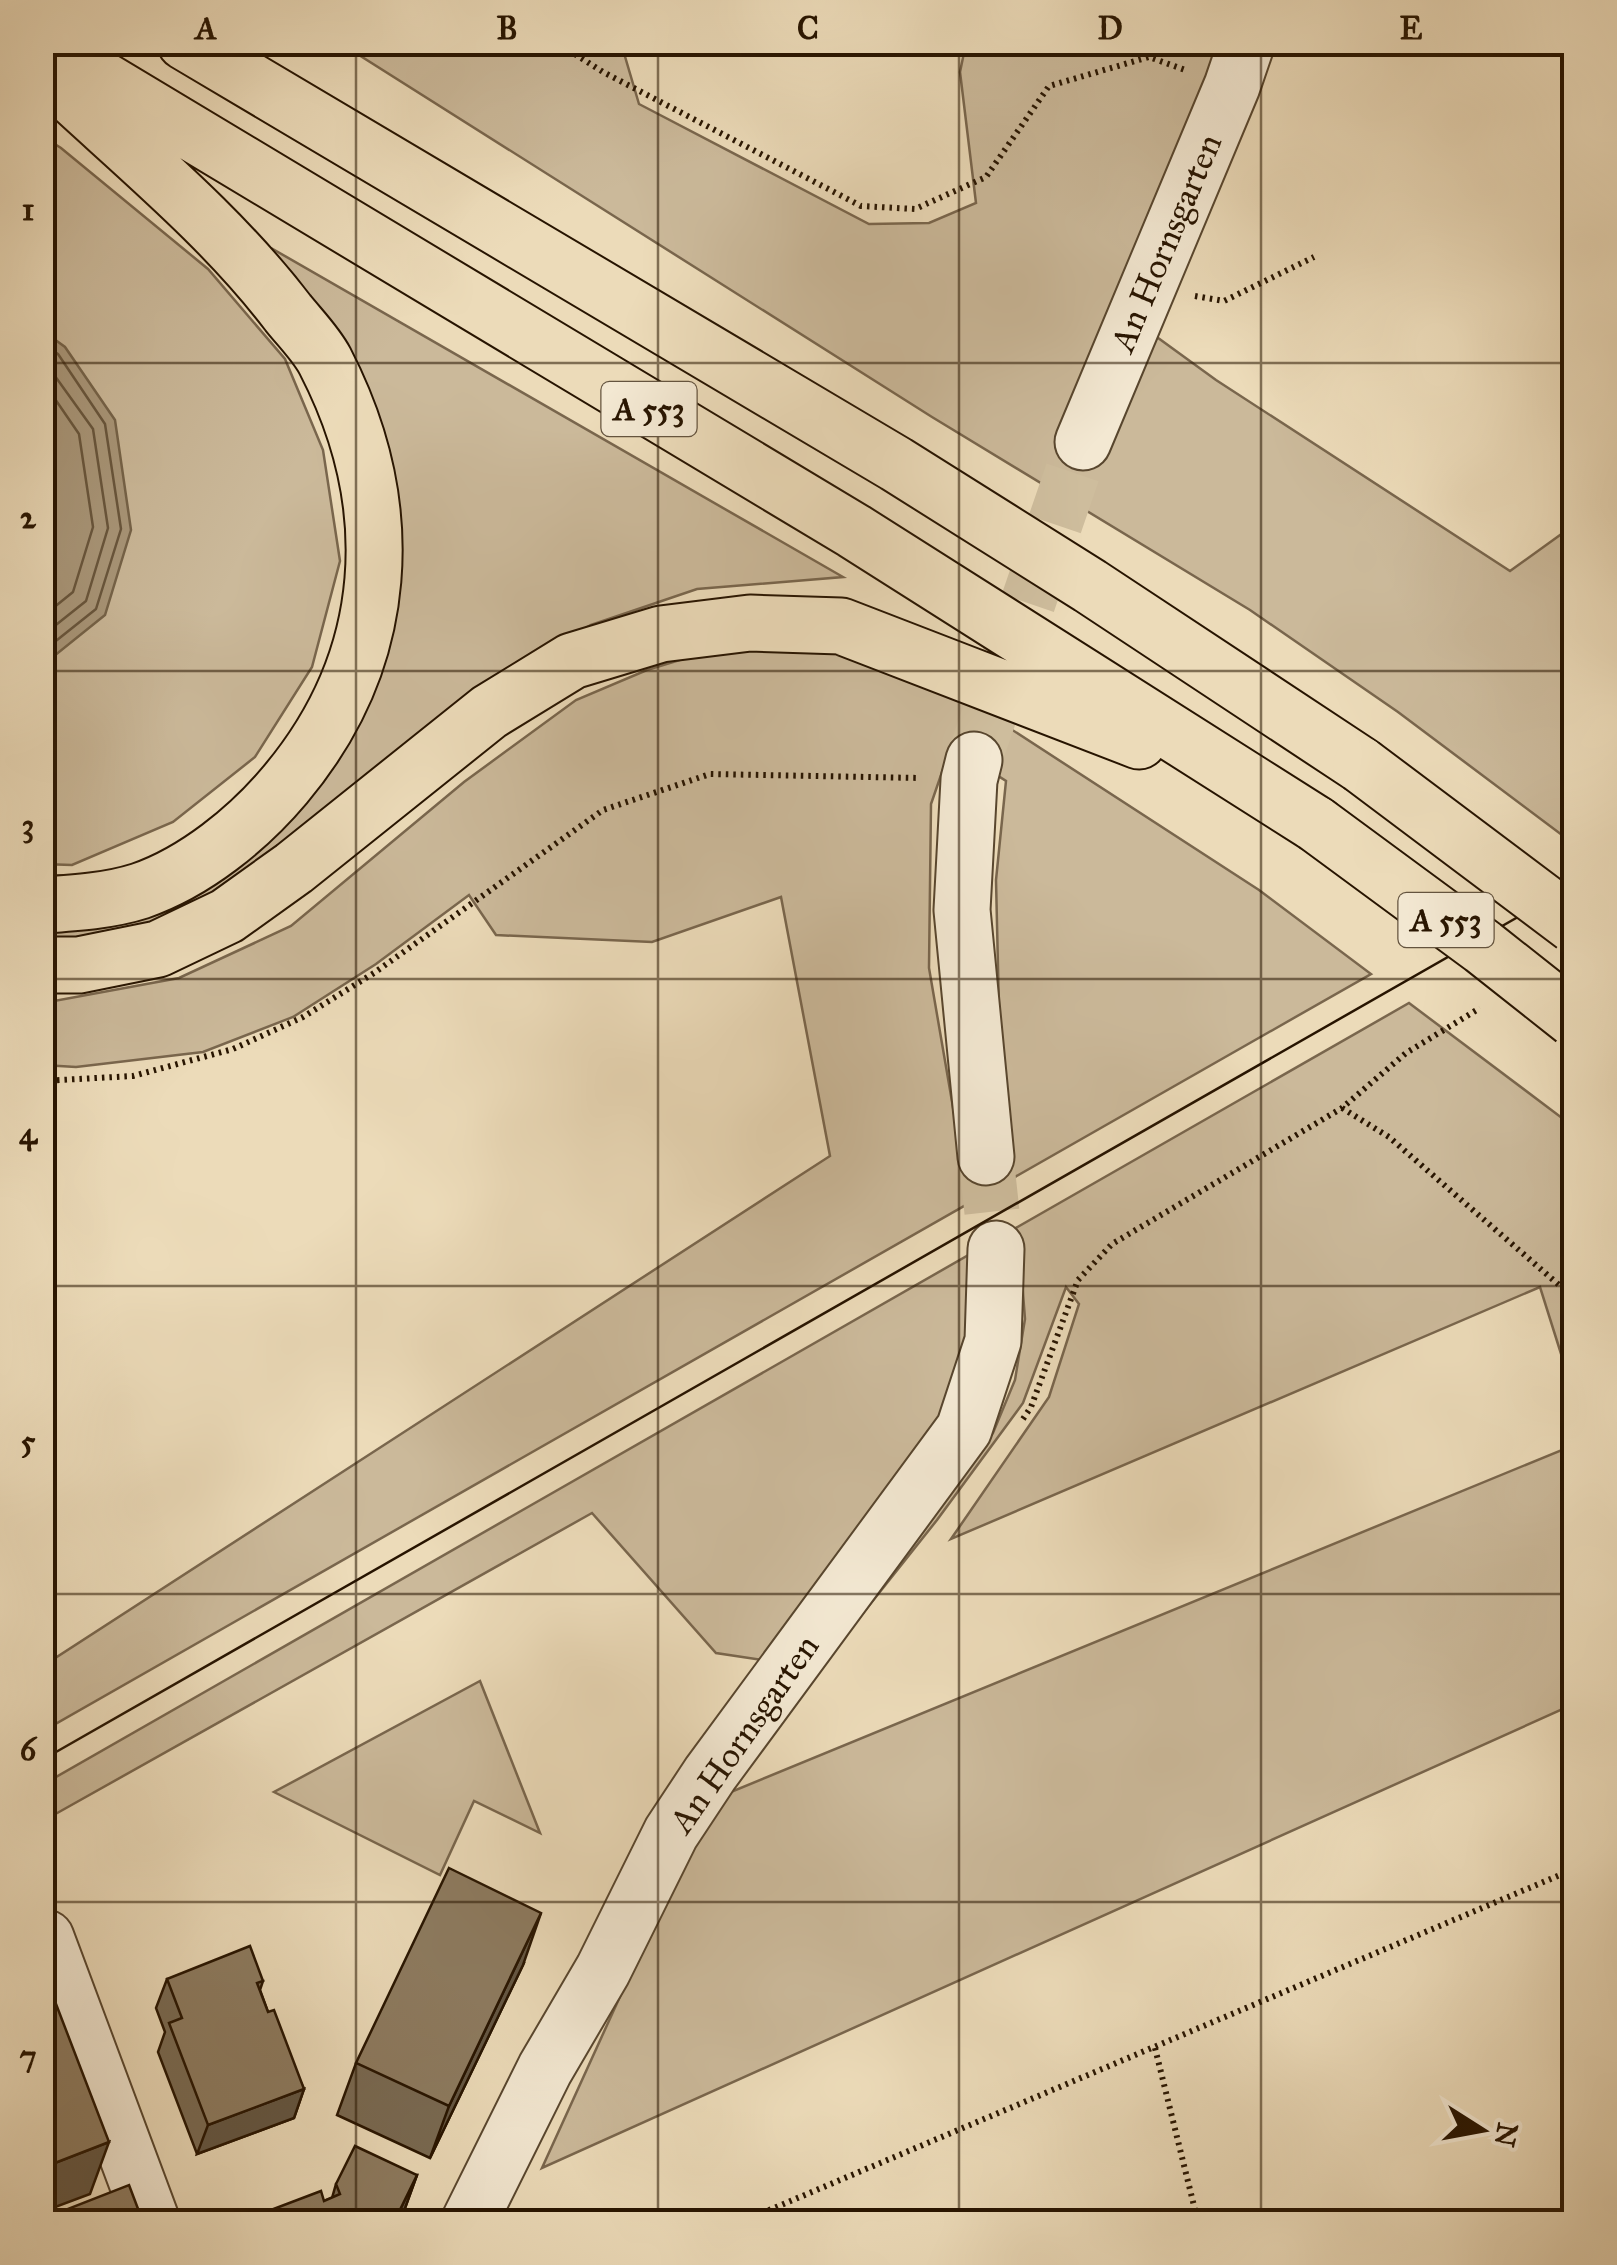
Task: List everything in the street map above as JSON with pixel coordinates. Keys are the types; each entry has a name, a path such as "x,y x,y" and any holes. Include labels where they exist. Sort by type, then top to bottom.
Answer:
{"highway":[{"name":"A 553","path":"185,42 896,464 1090,586 1362,765 1574,925"},
{"name":"A 553","path":"42,43 854,531 1316,824 1574,1020"},
{"path":"42,69 264,282 324,359 361,452 375,531 370,609 349,687 308,758 258,817 205,857 140,891 80,902 42,904"},
{"path":"42,965 79,965 158,949 227,916 294,868 489,712 572,660 661,634 750,623 841,626 1250,784"}],"street":[{"name":"An Hornsgarten","path":"1083,442 1240,64"},
{"path":"971,770 962,910 986,1157"},
{"name":"An Hornsgarten","path":"469,2222 545,2069 603,1970 672,1834 710,1774 964,1429 993,1342 996,1249"},
{"path":"46,1938 152,2222"}],"path":[{"path":"556,42 603,72 862,206 916,209 986,177 1049,86 1148,57 1240,64"},
{"path":"1145,289 1224,301 1314,257"},
{"path":"42,1081 133,1076 234,1050 303,1018 374,973 603,810 710,774 971,770"},
{"path":"1020,1422 1031,1407 1078,1280 1112,1244 1342,1108 1406,1053 1490,1001"},
{"path":"1342,1108 1389,1137 1574,1298"},
{"path":"740,2222 1574,1870"},
{"path":"1155,2048 1198,2222"}],"shaded area":[{"path":"340,43 621,43 639,104 869,224 929,223 976,203 960,72 966,43 1223,43 1121,311 1216,380 1510,571 1574,525 1574,844 1398,712 1250,610 932,417"},
{"path":"42,136 208,269 285,359 323,450 340,561 312,667 255,757 173,822 72,865 42,864"},
{"path":"271,248 843,577 697,589 591,625 501,675 239,886 159,925 43,945 43,923 225,864 396,576 391,458 354,360 295,286"},
{"path":"777,642 903,659 1259,890 1371,974 43,1731 43,1666 830,1156 781,897 652,942 496,935 469,895 376,964 293,1017 203,1052 76,1067 43,1065 43,1003 179,978 291,926 464,782 576,700 647,670 709,651","holes":["951,746 1006,781 996,880 999,1011 1010,1153 965,1177 929,968 931,804"]},
{"path":"1409,1003 1574,1127 1574,1395 1540,1287 951,1539 1049,1397 1079,1304 1066,1287 1023,1403 937,1520 790,1705 993,1433 1015,1380 1025,1319 1019,1242 974,1385 776,1662 716,1653 592,1513 43,1821 42,1785"},
{"path":"1574,1445 1574,1704 542,2168 709,1801"},
{"path":"480,1681 540,1833 474,1801 440,1875 274,1792"}],"water":[{"path":"43,331 65,347 115,420 131,530 105,615 43,665"}],"building":[{"path":"449,1868 541,1913 449,2106 356,2063"},
{"path":"250,1946 263,1981 257,1983 268,2012 274,2010 304,2089 208,2125 169,2023 182,2018 167,1979"},
{"path":"56,2004 109,2142 42,2168 42,2009"},
{"path":"355,2146 417,2175 394,2222 239,2222 321,2191 324,2201 340,2194 336,2184"},
{"path":"129,2185 143,2222 42,2222 42,2219"}],"tunnel":[{"path":"974,760 1083,442"},
{"path":"986,1157 996,1249"}],"tram line":[{"path":"42,1760 1574,885"}]}
